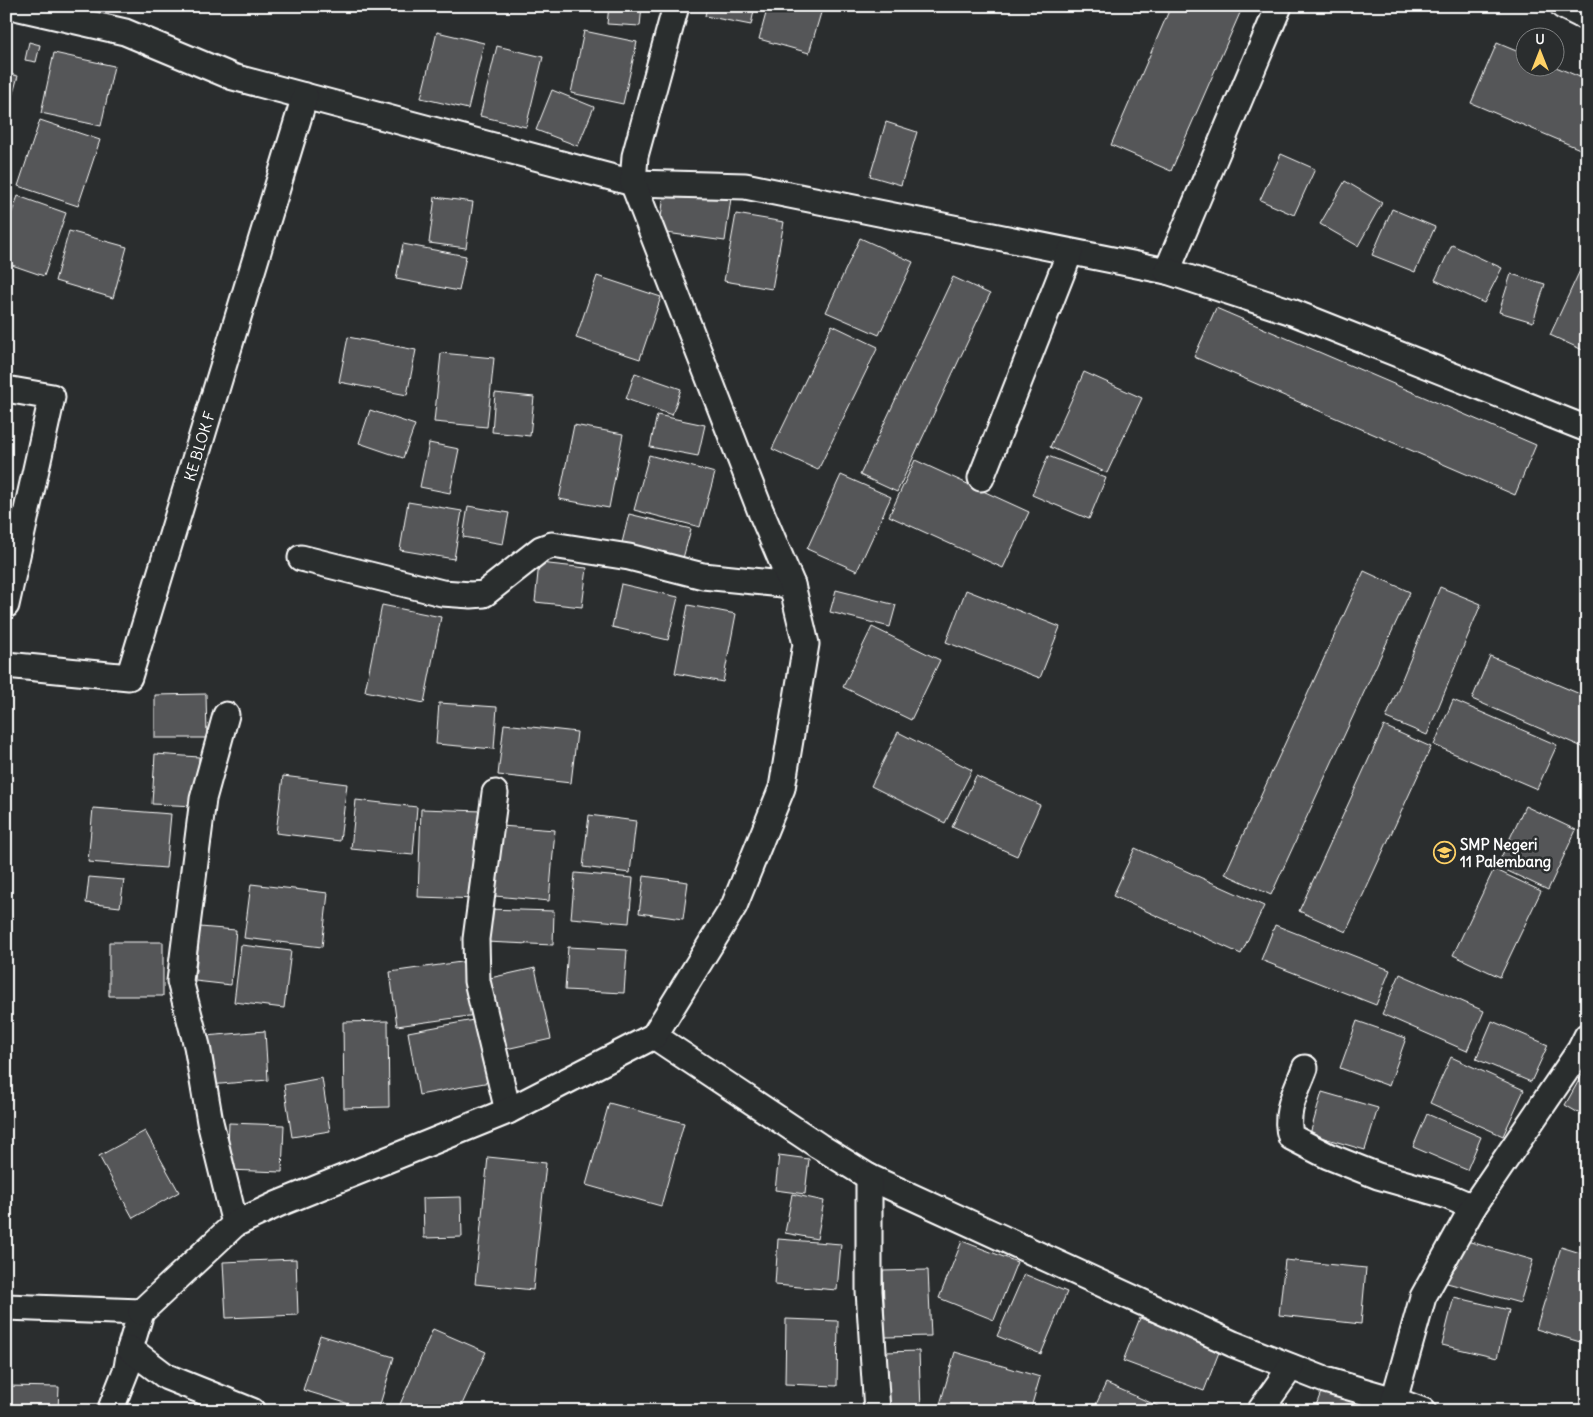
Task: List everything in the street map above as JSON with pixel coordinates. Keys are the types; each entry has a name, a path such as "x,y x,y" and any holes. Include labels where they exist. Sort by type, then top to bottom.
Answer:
{"street":[{"path":"11,6 125,32 232,77 632,183 745,186 1167,271 1292,312 1587,429"},
{"path":"110,1411 127,1368 130,1348 141,1312 235,1224 278,1204 508,1111 654,1036 734,906 782,788 806,644 792,585 761,512 632,183 635,156 676,6"},
{"path":"1167,271 1278,6"},
{"path":"1563,6 1587,18"},
{"name":"KE BLOK F","path":"6,665 129,677 305,96"},
{"path":"981,478 1070,252"},
{"path":"6,389 52,397 6,604"},
{"path":"301,558 442,593 471,595 484,594 541,548 552,545 629,557 702,576 792,585"},
{"path":"226,715 203,799 180,981 197,1046 210,1122 235,1224"},
{"path":"495,793 476,939 477,981 508,1111"},
{"path":"654,1036 869,1178 1233,1344 1325,1380 1394,1400 1423,1411"},
{"path":"1394,1400 1422,1297 1473,1207 1580,1050 1587,1036"},
{"path":"1305,1068 1288,1114 1288,1128 1291,1137 1328,1156 1378,1176 1446,1195 1473,1207"},
{"path":"869,1178 869,1291 877,1411"},
{"path":"6,1307 141,1312"},
{"path":"130,1348 167,1377 252,1411"},
{"path":"1260,1411 1291,1367"}],"building":[{"path":"609,6 642,6 640,26 607,24"},
{"path":"707,6 755,6 751,25 705,16"},
{"path":"768,6 823,6 809,53 759,39"},
{"path":"1171,6 1243,6 1171,171 1111,145"},
{"path":"584,31 637,42 623,104 571,93"},
{"path":"437,32 484,43 468,109 421,98"},
{"path":"29,42 40,45 36,62 25,60"},
{"path":"1497,43 1516,51 1516,78 1566,78 1566,71 1587,80 1587,152 1471,103"},
{"path":"497,46 543,57 526,127 480,116"},
{"path":"54,53 114,66 101,126 41,113"},
{"path":"6,73 18,76 6,118"},
{"path":"552,90 594,107 578,146 536,130"},
{"path":"40,120 100,140 78,206 18,186"},
{"path":"886,122 917,132 901,185 870,176"},
{"path":"1281,154 1315,169 1294,215 1260,200"},
{"path":"1345,181 1382,203 1358,246 1320,224"},
{"path":"665,188 731,198 725,241 659,232"},
{"path":"18,196 66,213 44,276 6,263 6,228"},
{"path":"435,197 473,202 466,248 429,243"},
{"path":"1392,209 1435,227 1415,272 1372,255"},
{"path":"736,214 784,222 772,289 724,281"},
{"path":"69,231 127,247 113,298 55,281"},
{"path":"860,238 913,262 879,335 826,312"},
{"path":"403,244 466,256 459,291 396,279"},
{"path":"1452,245 1502,268 1484,303 1435,280"},
{"path":"1582,266 1587,268 1587,352 1550,335"},
{"path":"1511,274 1545,284 1533,322 1499,312"},
{"path":"597,276 661,297 640,359 576,338"},
{"path":"953,277 990,294 897,492 860,475"},
{"path":"1216,308 1536,445 1515,495 1194,357"},
{"path":"832,325 878,347 818,470 772,449"},
{"path":"348,337 416,350 407,395 339,382"},
{"path":"441,353 494,358 487,427 434,422"},
{"path":"1084,372 1142,398 1107,473 1050,447"},
{"path":"635,373 681,389 672,415 626,399"},
{"path":"495,393 534,397 530,436 492,432"},
{"path":"370,410 415,425 403,458 359,443"},
{"path":"657,415 705,425 698,456 650,447"},
{"path":"574,425 623,434 609,508 559,499"},
{"path":"429,443 459,449 450,493 420,487"},
{"path":"649,455 715,473 700,527 634,510"},
{"path":"1048,456 1106,478 1089,519 1032,495"},
{"path":"915,460 1029,512 1003,568 889,516"},
{"path":"841,475 891,497 857,571 807,549"},
{"path":"408,502 462,511 454,559 400,550"},
{"path":"468,506 509,513 503,544 463,537"},
{"path":"629,514 691,529 682,562 621,547"},
{"path":"539,563 587,568 582,607 535,602"},
{"path":"1364,571 1410,592 1271,895 1225,874"},
{"path":"621,584 678,597 668,640 612,627"},
{"path":"1440,587 1481,604 1427,735 1386,718"},
{"path":"836,590 896,605 890,627 830,612"},
{"path":"966,590 1060,627 1040,678 946,642"},
{"path":"382,605 441,617 424,703 365,691"},
{"path":"688,605 736,614 723,682 675,673"},
{"path":"872,627 940,660 911,720 843,687"},
{"path":"1490,656 1587,697 1587,749 1472,699"},
{"path":"206,694 207,738 155,738 155,695"},
{"path":"1453,700 1557,745 1537,789 1434,745"},
{"path":"439,703 497,707 494,749 436,744"},
{"path":"504,724 577,732 571,783 498,775"},
{"path":"1384,726 1431,747 1346,932 1299,911"},
{"path":"898,732 972,770 945,823 871,786"},
{"path":"155,754 199,757 196,806 152,804"},
{"path":"283,776 347,784 340,841 276,833"},
{"path":"976,776 1040,805 1017,856 952,827"},
{"path":"356,800 417,807 413,855 351,849"},
{"path":"1525,806 1576,830 1548,890 1497,866"},
{"path":"93,808 171,814 166,868 88,862"},
{"path":"421,809 482,811 480,899 418,897"},
{"path":"589,815 636,821 630,873 583,867"},
{"path":"501,826 555,830 549,901 495,896"},
{"path":"1135,848 1264,906 1241,954 1113,896"},
{"path":"1494,869 1541,891 1500,977 1453,955"},
{"path":"575,873 633,878 629,923 571,918"},
{"path":"644,876 688,882 683,919 639,913"},
{"path":"89,877 124,880 120,907 86,903"},
{"path":"251,884 328,893 322,947 244,938"},
{"path":"486,909 554,911 553,945 485,942"},
{"path":"1275,925 1390,970 1376,1005 1261,960"},
{"path":"200,927 236,930 231,985 195,981"},
{"path":"109,942 163,942 163,996 109,996"},
{"path":"241,945 291,951 284,1008 234,1002"},
{"path":"568,947 627,950 624,993 565,990"},
{"path":"468,961 476,1015 397,1026 390,972"},
{"path":"535,968 551,1039 497,1051 481,980"},
{"path":"1400,974 1484,1011 1467,1051 1382,1014"},
{"path":"479,1019 490,1082 419,1095 408,1032"},
{"path":"388,1021 389,1107 344,1108 343,1022"},
{"path":"1357,1021 1406,1038 1389,1086 1340,1068"},
{"path":"1492,1021 1548,1045 1531,1082 1476,1059"},
{"path":"265,1031 268,1080 209,1085 205,1036"},
{"path":"1451,1057 1524,1090 1503,1136 1430,1103"},
{"path":"1587,1066 1587,1118 1565,1105"},
{"path":"322,1078 330,1131 292,1137 284,1085"},
{"path":"1322,1092 1378,1108 1365,1150 1310,1134"},
{"path":"609,1103 684,1123 661,1206 586,1185"},
{"path":"1427,1114 1481,1137 1467,1170 1413,1147"},
{"path":"229,1123 284,1125 282,1172 227,1170"},
{"path":"145,1131 179,1192 133,1218 99,1156"},
{"path":"779,1155 809,1159 805,1194 775,1190"},
{"path":"488,1157 546,1163 533,1290 475,1284"},
{"path":"792,1194 824,1201 817,1239 785,1233"},
{"path":"461,1197 462,1237 424,1238 423,1198"},
{"path":"778,1239 841,1244 837,1290 775,1285"},
{"path":"1460,1239 1533,1260 1520,1303 1447,1283"},
{"path":"962,1241 1017,1262 994,1320 939,1298"},
{"path":"1561,1247 1587,1255 1587,1344 1536,1329"},
{"path":"296,1259 298,1315 226,1318 223,1262"},
{"path":"1285,1260 1366,1268 1361,1324 1279,1315"},
{"path":"928,1270 931,1336 885,1337 883,1271"},
{"path":"1024,1274 1067,1292 1041,1354 997,1336"},
{"path":"1454,1297 1509,1310 1497,1358 1442,1345"},
{"path":"1140,1318 1221,1347 1204,1391 1123,1361"},
{"path":"786,1319 838,1321 837,1386 785,1384"},
{"path":"433,1329 486,1352 459,1411 397,1411"},
{"path":"320,1335 394,1357 378,1411 372,1411 303,1390"},
{"path":"919,1351 921,1411 885,1411 884,1352"},
{"path":"955,1352 1040,1377 1030,1411 948,1411 939,1408"},
{"path":"1106,1383 1169,1411 1093,1411"},
{"path":"1324,1384 1393,1411 1314,1411"},
{"path":"6,1386 59,1387 58,1411 6,1411"}],"place":[{"name":"SMP Negeri 11 Palembang","path":"1444,853"}]}
